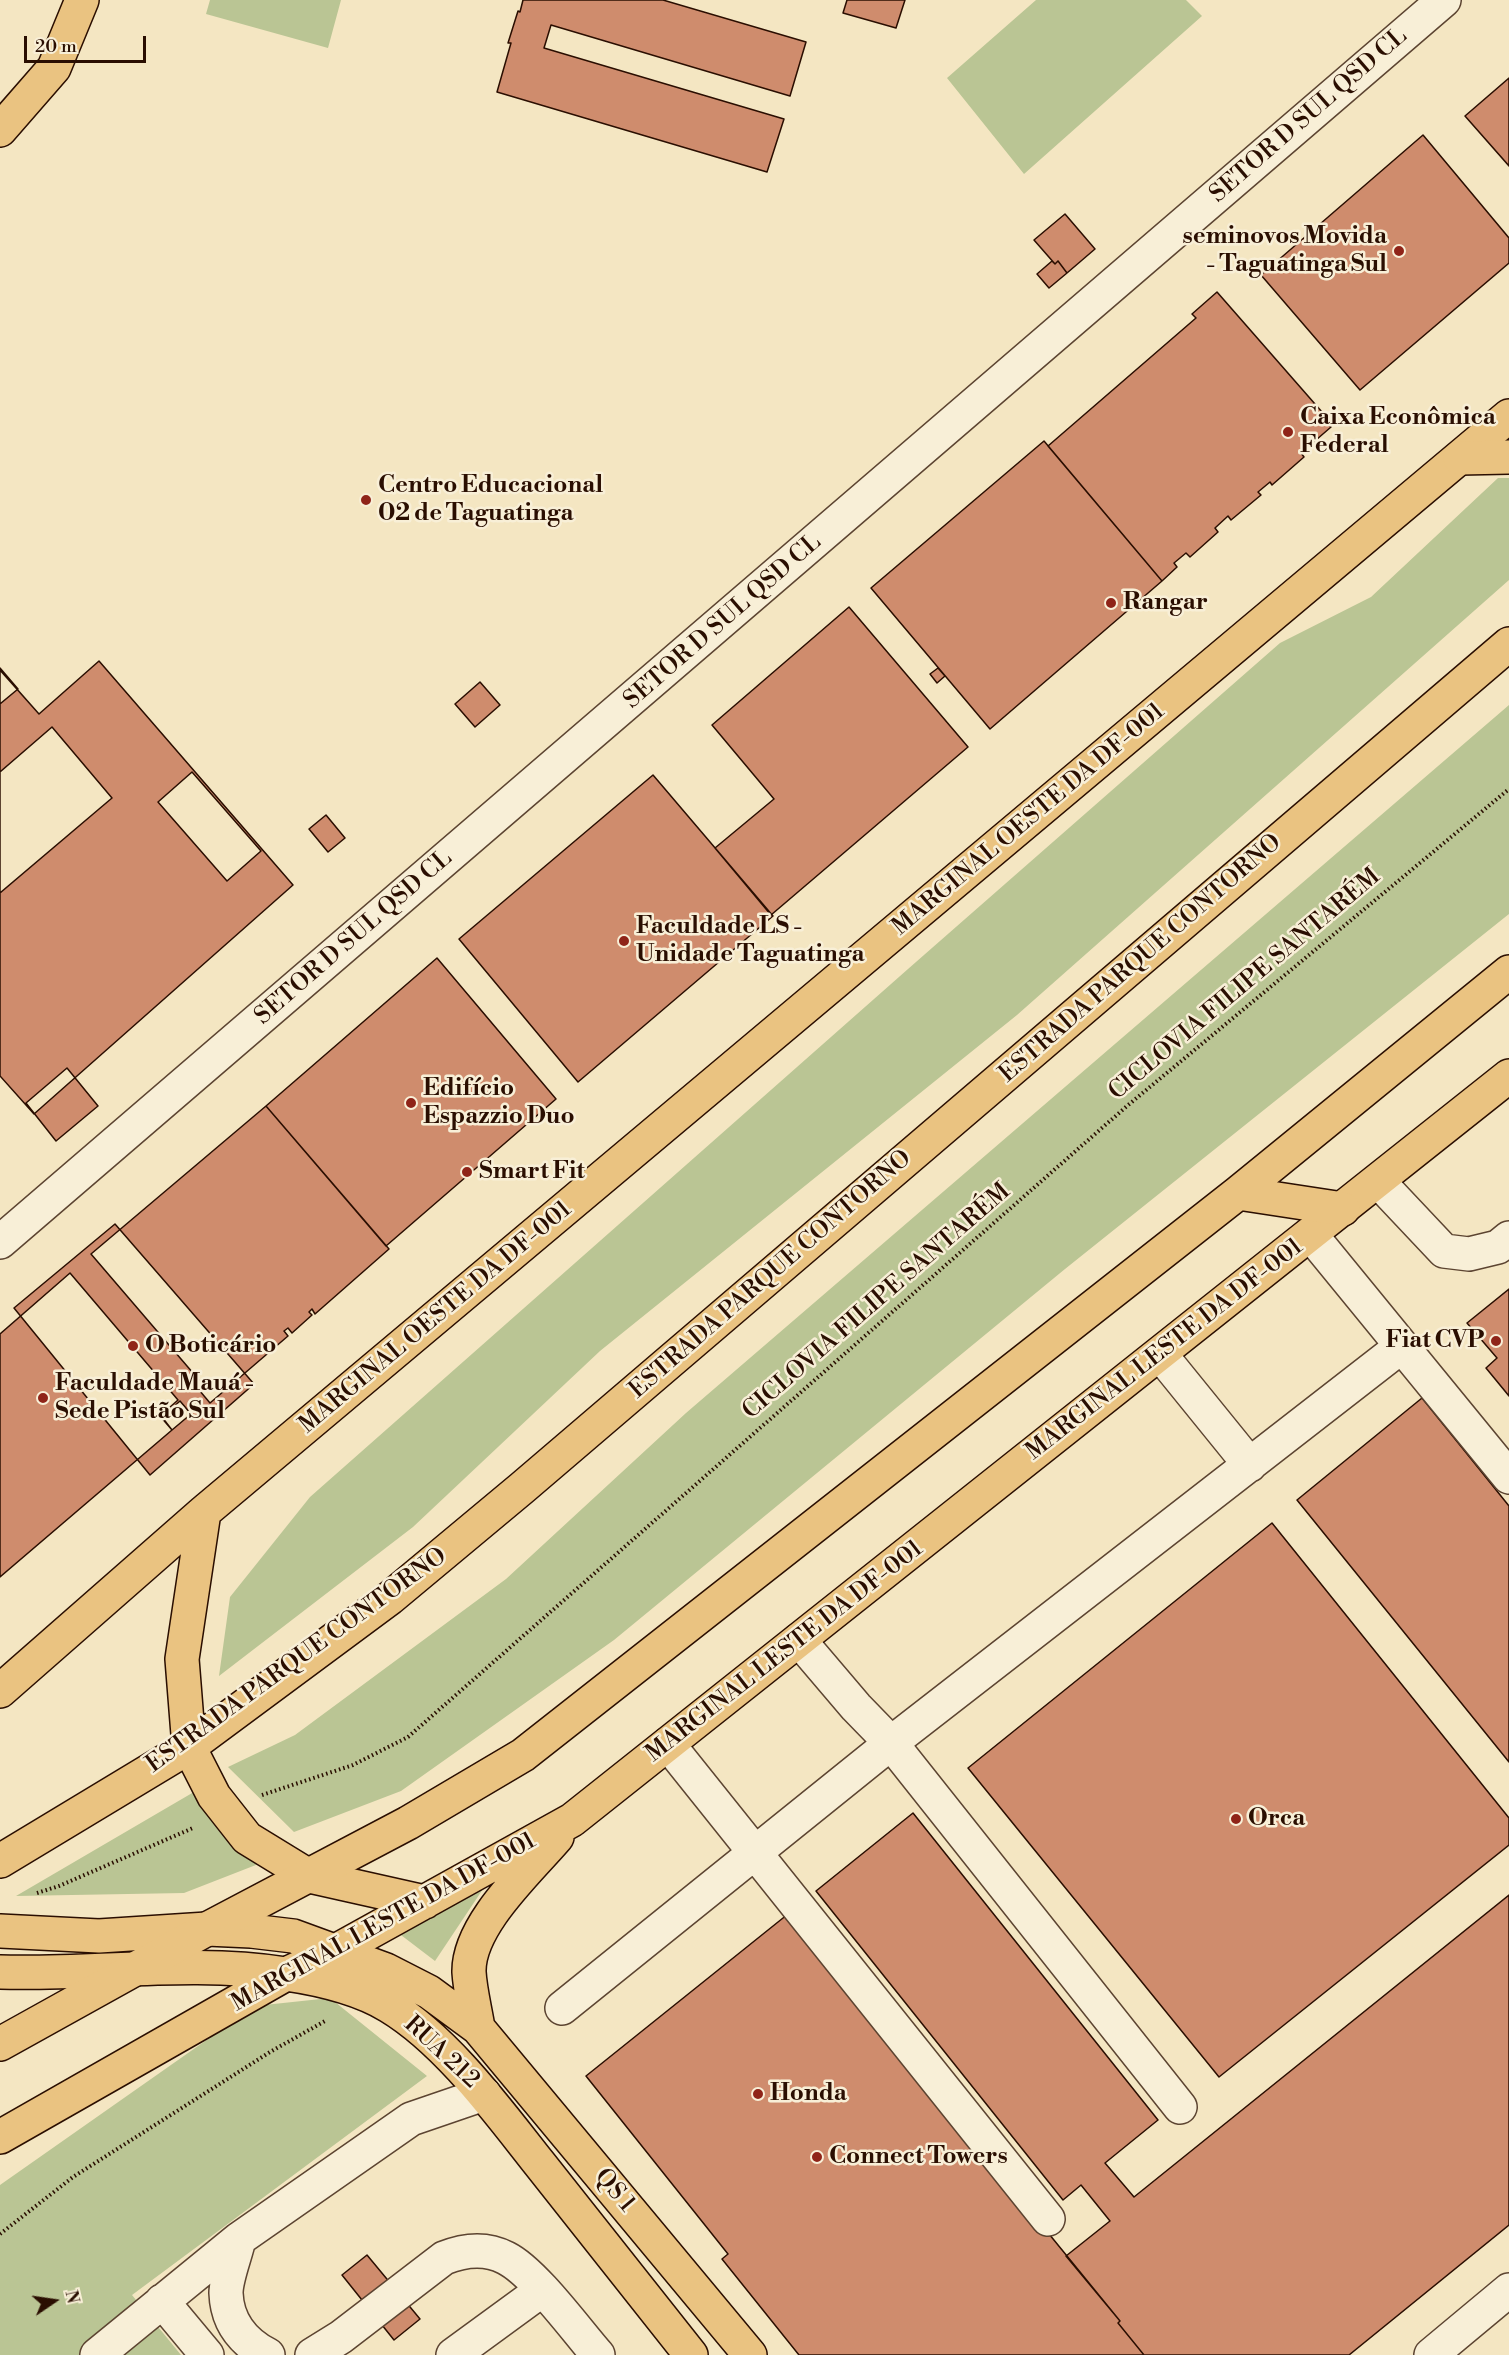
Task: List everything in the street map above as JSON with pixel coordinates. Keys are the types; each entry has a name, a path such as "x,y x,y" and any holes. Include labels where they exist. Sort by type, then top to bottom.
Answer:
{"main road":[{"path":"0,130 54,68 82,0"},
{"name":"MARGINAL OESTE DA DF-001","path":"0,1691 204,1512 1509,416"},
{"path":"1460,458 1509,457"},
{"name":"ESTRADA PARQUE CONTORNO","path":"0,1861 189,1747 408,1584 1509,644"},
{"path":"0,2044 207,1929 408,1823 523,1755 1238,1193 1509,972"},
{"name":"MARGINAL LESTE DA DF-001","path":"0,2137 286,1974 334,1952 572,1820 1509,1076"},
{"path":"1238,1193 1343,1209"},
{"path":"204,1512 182,1659 189,1747 214,1796 247,1838 309,1876 425,1902"},
{"path":"478,2028 469,1971 472,1955 483,1927 495,1906 572,1820"},
{"name":"RUA 212","path":"0,1931 99,1936 207,1929 251,1930 293,1936 386,1970 420,1988 478,2028"},
{"name":"RUA 212","path":"0,1972 40,1973 200,1967 286,1974 351,1989 389,2006 428,2036 484,2094 691,2355"},
{"name":"QS 1","path":"478,2028 750,2355"}],"street":[{"name":"SETOR D SUL QSD CL","path":"0,1242 1444,0"},
{"path":"1378,1181 1444,1251 1469,1254 1498,1247 1509,1238"},
{"path":"1311,1235 1509,1477"},
{"path":"561,2008 891,1743 1402,1346"},
{"path":"1160,1354 1250,1465"},
{"path":"799,1640 856,1707 891,1743 1180,2107"},
{"path":"668,1744 1048,2219"},
{"path":"97,2355 239,2239 411,2118 484,2094"},
{"path":"239,2239 226,2292 232,2319 245,2341 268,2355"},
{"path":"312,2355 342,2337 444,2258 462,2251 485,2252 506,2258 542,2290 598,2355"},
{"path":"453,2355 542,2290"},
{"path":"1431,2355 1509,2290"},
{"path":"162,2301 207,2355"}],"path":[{"name":"CICLOVIA FILIPE SANTARÉM","path":"256,1798 352,1764 408,1737 1127,1106 1509,789"},
{"path":"34,1889 31,1895 59,1886 194,1827"},
{"path":"0,2234 82,2171 270,2052 336,2017"}],"green space":[{"path":"210,0 341,0 328,48 206,14"},
{"path":"1036,0 1186,0 1202,16 1024,174 947,78"},
{"path":"1498,478 1509,478 1509,580 1017,1015 600,1351 413,1527 219,1676 230,1597 310,1497 1280,643 1371,597"},
{"path":"1509,705 1509,914 1065,1269 614,1640 401,1791 294,1832 228,1767 295,1735 506,1579 686,1413"},
{"path":"199,1789 261,1863 184,1893 16,1896"},
{"path":"487,1883 435,1961 397,1932"},
{"path":"330,1998 427,2076 132,2295 181,2355 0,2355 0,2185 255,2006"}],"building":[{"path":"523,0 663,0 806,42 790,96 551,25 544,48 784,119 767,172 497,92 511,43 508,43"},
{"path":"847,0 905,0 896,28 843,13"},
{"path":"1509,78 1509,166 1465,116"},
{"name":"seminovos Movida - Taguatinga Sul","path":"1423,135 1509,238 1509,263 1360,390 1261,275"},
{"path":"1065,214 1095,249 1067,273 1058,261 1055,264 1034,240"},
{"path":"1052,261 1055,264 1058,261 1067,273 1049,288 1037,274"},
{"path":"1217,292 1329,420 1326,422 1331,427 1301,453 1304,457 1272,485 1270,482 1258,492 1261,495 1231,520 1228,516 1215,528 1218,532 1190,557 1186,553 1174,563 1177,567 1162,581 1048,446 1196,318 1192,314"},
{"path":"1044,441 1162,581 990,729 871,588"},
{"path":"849,607 968,747 771,915 715,848 774,799 712,725"},
{"path":"99,661 293,885 34,1114 0,1076 0,670 39,714"},
{"path":"0,668 18,689 0,704"},
{"path":"938,668 945,676 937,683 930,674"},
{"path":"480,682 500,705 475,727 455,704"},
{"path":"52,727 112,798 0,893 0,772"},
{"path":"192,772 261,851 227,881 158,802"},
{"name":"Faculdade LS - Unidade Taguatinga","path":"653,775 773,916 578,1082 459,939"},
{"path":"326,815 345,838 328,852 309,829"},
{"name":"Edifício Espazzio Duo","path":"437,958 556,1099 386,1246 266,1106"},
{"path":"67,1068 98,1106 56,1141 26,1103"},
{"path":"266,1106 389,1249 315,1314 312,1309 309,1312 312,1315 292,1333 288,1328 284,1331 288,1336 210,1403 194,1384 199,1380 91,1254"},
{"name":"O Boticário","path":"115,1224 254,1384 150,1475 14,1308"},
{"name":"Faculdade Mauá - Sede Pistão Sul","path":"70,1273 178,1400 160,1416 172,1430 0,1577 0,1334"},
{"name":"Fiat CVP","path":"1509,1289 1509,1396 1486,1368 1497,1358 1467,1323"},
{"path":"1422,1398 1509,1506 1509,1762 1297,1500"},
{"path":"180,1401 191,1414 172,1430 162,1417"},
{"path":"1272,1523 1509,1818 1509,1845 1219,2077 968,1768"},
{"path":"913,1813 1158,2120 1105,2163 1134,2197 1509,1895 1509,2225 1349,2355 1144,2355 1118,2323 1120,2321 1066,2256 1110,2221 1081,2185 1063,2200 816,1891"},
{"name":"Connect Towers","path":"788,1914 1120,2321 1118,2323 1144,2355 799,2355 722,2259 728,2254 586,2076"},
{"path":"367,2255 420,2319 394,2340 342,2275"}],"place":[{"name":"seminovos Movida - Taguatinga Sul","path":"1399,251"},
{"name":"Caixa Econômica Federal","path":"1288,432"},
{"name":"Centro Educacional 02 de Taguatinga","path":"366,500"},
{"name":"Rangar","path":"1111,603"},
{"name":"Faculdade LS - Unidade Taguatinga","path":"624,941"},
{"name":"Edifício Espazzio Duo","path":"411,1103"},
{"name":"Smart Fit","path":"467,1172"},
{"name":"Fiat CVP","path":"1496,1341"},
{"name":"O Boticário","path":"133,1346"},
{"name":"Faculdade Mauá - Sede Pistão Sul","path":"43,1398"},
{"name":"Orca","path":"1236,1819"},
{"name":"Honda","path":"758,2094"},
{"name":"Connect Towers","path":"817,2157"}]}
